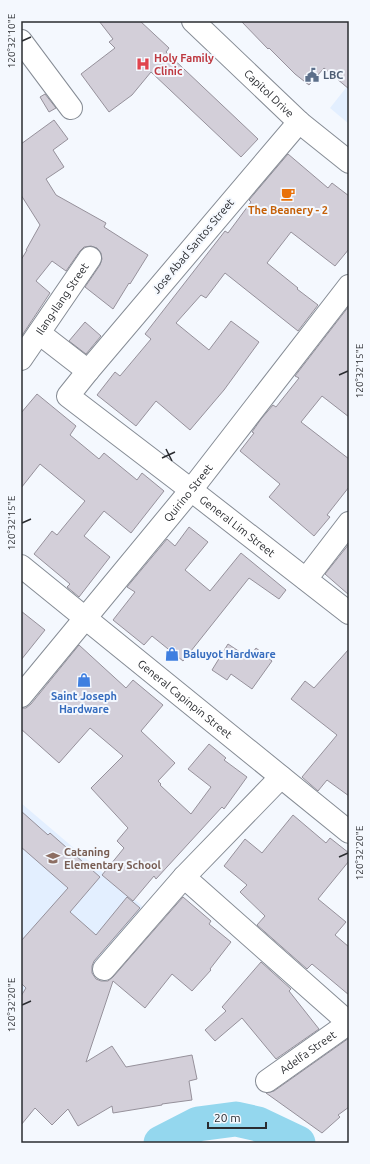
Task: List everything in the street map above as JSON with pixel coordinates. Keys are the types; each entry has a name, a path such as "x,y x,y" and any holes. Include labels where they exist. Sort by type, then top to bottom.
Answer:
{"street":[{"name":"Capitol Drive","path":"193,21 299,122 349,162"},
{"path":"21,41 71,108"},
{"name":"Jose Abad Santos Street","path":"68,396 299,122"},
{"name":"Ilang-Ilang Street","path":"21,359 90,258"},
{"name":"Quirino Street","path":"21,696 191,490 349,286"},
{"path":"39,333 88,371"},
{"name":"General Lim Street","path":"68,396 349,613"},
{"path":"306,579 349,523"},
{"name":"General Capinpin Street","path":"21,566 349,832"},
{"path":"104,969 184,877 281,777"},
{"path":"184,877 349,1023"},
{"name":"Adelfa Street","path":"267,1081 349,1023"}],"shaded area":[{"path":"349,84 349,124 330,108"},
{"name":"Cataning Elementary School","path":"21,803 149,912 95,977 21,1009"}],"building":[{"path":"99,21 140,21 169,48 166,52 258,139 241,157 151,72 132,95 109,112 81,74 115,48 109,42 113,39"},
{"path":"241,21 349,21 349,89 324,68 309,85 295,74 269,48 268,49"},
{"path":"45,94 56,108 49,112 40,97"},
{"path":"54,120 68,139 53,150 64,167 46,179 56,195 106,223 104,227 148,255 113,309 85,287 100,265 102,259 101,253 97,248 91,246 84,247 66,271 52,261 36,281 50,293 21,337 21,260 40,225 21,195 21,144"},
{"path":"288,154 328,188 332,183 349,196 349,249 335,266 291,232 267,263 318,305 298,331 225,273 206,298 201,295 176,323 209,350 231,321 259,342 224,390 190,430 156,401 136,426 97,395 115,372 120,376 151,339 145,334 225,231 228,233 251,202 249,200"},
{"path":"349,306 349,417 322,396 301,422 349,459 349,487 327,515 330,517 314,536 269,497 280,484 240,451 254,433 252,432 261,419 273,405 276,407 299,378 295,376"},
{"path":"85,322 101,336 86,354 69,341"},
{"path":"37,394 76,426 70,435 99,459 104,453 137,480 142,473 164,491 131,533 104,511 84,536 110,557 79,597 67,587 70,584 34,554 52,531 57,535 85,501 40,464 21,488 21,413"},
{"path":"189,527 208,542 185,570 210,591 241,553 286,590 279,599 249,578 183,661 152,636 144,645 113,620 135,592 127,587 167,539 175,546"},
{"path":"349,544 349,595 325,574"},
{"path":"21,611 45,630 21,660"},
{"path":"228,644 249,658 256,648 272,661 252,689 231,674 227,680 212,670"},
{"path":"79,645 126,688 133,680 163,705 141,731 175,763 158,781 161,784 160,785 191,814 211,787 188,769 209,744 226,758 224,760 247,777 224,809 222,807 156,879 154,876 133,901 102,875 124,848 117,841 128,828 91,788 123,756 90,728 59,763 21,729 21,708 26,708 31,704"},
{"path":"349,649 349,796 327,780 318,791 302,777 337,735 291,699 305,681 314,688"},
{"path":"21,811 48,835 50,833 100,877 70,912 96,935 127,897 140,908 94,961 92,973 96,979 108,981 113,977 183,897 211,921 209,924 231,942 210,969 211,970 192,991 172,974 145,1008 113,981 86,1062 112,1046 126,1067 192,1055 197,1079 189,1081 192,1100 113,1113 112,1106 78,1126 68,1109 52,1125 35,1108 21,1125 21,996 26,988 21,983 21,941 68,888 21,847"},
{"path":"293,815 326,843 330,838 349,853 349,861 318,899 346,922 335,935 349,947 349,995 312,964 307,969 257,925 265,916 240,892 247,885 224,866 245,839 262,853"},
{"path":"261,962 291,989 289,991 319,1029 276,1059 242,1018 215,1041 205,1030 226,1011 222,1007"},
{"path":"349,1038 349,1107 338,1115 340,1117 322,1133 266,1093 274,1091"}],"waterway":[{"path":"161,1143 198,1124 236,1119 258,1124 298,1143"}],"place":[{"name":"Holy Family Clinic","path":"143,64"},
{"name":"LBC","path":"312,75"},
{"name":"The Beanery - 2","path":"288,194"},
{"name":"Baluyot Hardware","path":"172,654"},
{"name":"Saint Joseph Hardware","path":"84,680"},
{"name":"Cataning Elementary School","path":"53,858"}]}
